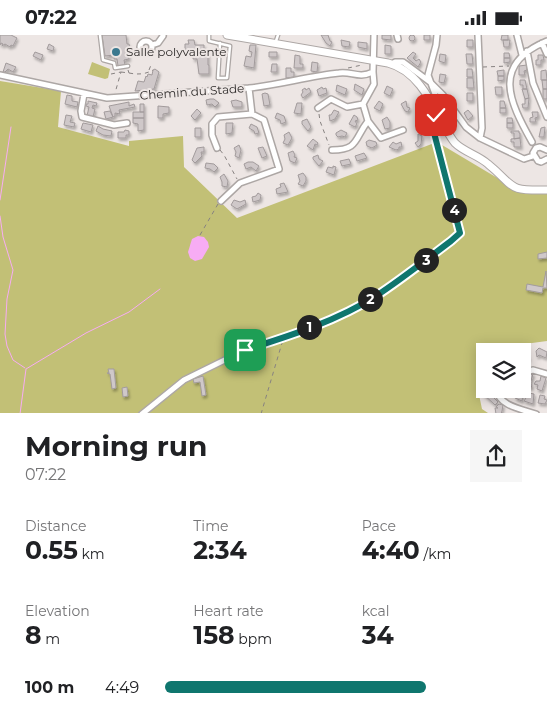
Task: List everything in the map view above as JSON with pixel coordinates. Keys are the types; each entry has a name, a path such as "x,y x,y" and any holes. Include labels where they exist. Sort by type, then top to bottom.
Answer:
{"street":[{"path":"152,45 158,43 163,35"},
{"path":"227,35 392,64 406,70 414,78 457,145 484,161 511,186 522,190 547,190"},
{"path":"374,35 374,84 363,104 368,121 381,139 403,130"},
{"path":"142,413 184,381 245,350 284,338 347,312 376,296 460,233 432,125 439,105 428,75 437,35"},
{"path":"478,35 482,128 480,138"},
{"path":"517,35 522,55"},
{"path":"546,161 538,161 533,155 532,142 516,112 509,86 515,66 522,55 544,42 547,54"},
{"path":"527,51 533,83 547,117"},
{"path":"392,64 403,62 430,82 443,95 466,127 480,138 524,159 533,155 536,148 544,147"},
{"name":"Chemin du Stade","path":"0,75 107,98 270,86 340,72 356,76 373,72"},
{"path":"249,88 252,114"},
{"path":"84,94 81,111 82,117 114,125 127,123"},
{"path":"318,108 331,99 347,107 363,104"},
{"path":"217,148 212,135 212,124 218,117 252,114 264,119 279,169 240,183 221,201"},
{"path":"332,150 344,150 352,147 368,121"},
{"path":"532,142 544,147"},
{"path":"531,371 547,374"},
{"path":"500,398 508,405 536,413"}],"lane":[{"path":"100,35 103,60 114,63 115,68 127,66"},
{"path":"209,35 209,41 220,43 230,46 226,78 218,78 220,43"},
{"path":"276,43 278,35"}],"path":[{"path":"340,72 343,69 362,65 364,62"},
{"path":"149,71 151,65"},
{"path":"127,66 129,73"},
{"path":"483,67 515,66"},
{"path":"111,74 121,72 138,75 146,74 149,71 152,72 153,70"},
{"path":"109,93 116,93 121,72"},
{"path":"318,108 320,121 327,142 332,150"},
{"path":"217,148 224,155 240,183"},
{"path":"200,235 221,201"},
{"path":"261,413 284,338"}],"shaded area":[{"path":"92,62 110,69 108,78 105,79 88,74"},
{"path":"0,81 61,91 58,127 129,146 129,141 183,136 184,167 237,218 437,142 516,189 547,190 547,341 531,343 476,343 476,398 480,398 482,409 488,413 0,413"},
{"path":"198,236 204,237 209,247 202,259 195,261 190,258 188,252 192,239"}],"building":[{"path":"0,35 11,35 17,38 13,46 11,45 10,47 5,44 2,46 3,44 1,43 0,45"},
{"name":"Salle polyvalente","path":"102,35 126,35 127,44 129,44 130,48 128,49 129,59 124,60 125,65 118,66 114,55 105,56"},
{"path":"321,35 328,35 332,42 330,46 326,43"},
{"path":"382,35 391,35 391,40 382,39"},
{"path":"412,35 415,38 412,41 409,38"},
{"path":"424,35 430,35 430,40 424,40"},
{"path":"502,35 508,35 508,40 501,40"},
{"path":"188,40 194,40 195,45 204,45 204,51 208,51 209,74 199,74 197,59 193,59 194,51 185,52 185,44 189,44"},
{"path":"341,40 350,42 349,47 342,46"},
{"path":"467,40 473,40 473,47 467,47"},
{"path":"503,40 510,40 509,47 504,47"},
{"path":"358,42 367,43 367,49 358,47"},
{"path":"49,44 54,47 53,51 47,49"},
{"path":"250,45 256,45 254,68 244,66 246,56 251,57"},
{"path":"385,45 391,46 391,54 385,54"},
{"path":"35,52 43,55 41,60 33,56"},
{"path":"269,52 277,52 277,57 269,57"},
{"path":"413,52 416,54 413,58 416,61 419,59 421,62 418,67 407,58"},
{"path":"504,53 509,53 510,58 504,58"},
{"path":"440,54 446,55 445,63 439,61"},
{"path":"466,54 472,54 473,64 467,64"},
{"path":"295,55 300,56 300,64 303,64 303,68 294,68"},
{"path":"538,55 543,55 544,60 541,60 541,65 536,65"},
{"path":"504,58 510,58 510,62 504,63"},
{"path":"312,62 318,63 317,72 311,71"},
{"path":"6,63 16,67 13,72 8,69 3,72"},
{"path":"272,64 277,64 277,72 271,72"},
{"path":"527,65 527,70 524,71 525,75 519,75 519,66"},
{"path":"286,68 291,68 291,72 294,72 294,77 286,78"},
{"path":"155,69 159,72 154,89 135,91 138,81 144,82 146,76 148,74 152,75"},
{"path":"467,69 472,69 473,77 467,77"},
{"path":"504,70 504,76 498,76 497,71"},
{"path":"546,70 547,80 541,80 541,71"},
{"path":"440,74 446,75 444,83 439,82"},
{"path":"498,76 504,76 504,80 498,81"},
{"path":"467,78 473,78 474,88 467,88"},
{"path":"520,80 525,80 527,89 523,89 523,85 520,85"},
{"path":"542,80 547,80 547,89 543,89"},
{"path":"355,84 364,89 362,95 354,90"},
{"path":"337,85 347,89 345,95 336,91"},
{"path":"387,86 393,89 390,96 384,93"},
{"path":"322,87 323,89 326,88 327,93 319,96 317,90"},
{"path":"495,87 502,87 502,95 496,95"},
{"path":"305,88 306,90 309,88 311,92 303,98 301,95 302,90"},
{"path":"522,89 527,89 529,98 525,99"},
{"path":"543,89 547,89 547,99 543,99"},
{"path":"467,93 473,93 473,101 467,101"},
{"path":"262,94 268,94 270,105 264,106"},
{"path":"67,95 72,96 72,101 78,102 77,107 65,104"},
{"path":"529,98 528,108 523,108 522,104 525,104 525,99"},
{"path":"214,99 219,103 215,107 212,104 207,105 206,100"},
{"path":"88,101 97,103 92,108 95,109 93,117 87,116 89,107 86,104 88,104"},
{"path":"231,101 242,102 242,107 233,107"},
{"path":"379,101 383,104 380,111 374,108"},
{"path":"406,101 407,107 410,108 408,112 405,111 401,104"},
{"path":"500,101 504,101 506,108 500,108"},
{"path":"129,102 129,106 134,104 135,107 119,110 120,114 115,113 113,117 109,106"},
{"path":"297,103 302,103 301,114 294,113"},
{"path":"140,104 144,104 144,112 140,112"},
{"path":"158,106 169,107 169,113 163,114 163,118 158,118"},
{"path":"500,108 506,108 506,113 500,113"},
{"path":"197,109 201,113 195,120 191,116"},
{"path":"334,110 339,112 335,119 330,121 329,115"},
{"path":"468,110 473,116 468,120 464,113"},
{"path":"110,111 113,117 106,119 104,112"},
{"path":"133,112 144,112 144,118 133,118"},
{"path":"532,112 538,112 538,117 535,118 536,122 530,122 530,118 533,117"},
{"path":"277,113 284,116 286,122 281,124 280,120 275,118"},
{"path":"66,115 72,116 70,122 75,123 74,127 64,125"},
{"path":"354,115 358,120 355,121 357,124 355,127 349,124"},
{"path":"416,115 424,121 423,127 418,126"},
{"path":"387,117 390,122 390,128 385,129 382,120"},
{"path":"133,118 144,118 144,130 138,131 138,124 133,123"},
{"path":"507,118 512,118 513,123 507,123"},
{"path":"307,119 311,127 308,131 302,124 302,121"},
{"path":"83,123 93,125 91,132 81,129"},
{"path":"226,123 233,123 232,133 226,134"},
{"path":"507,123 513,123 513,128 507,128"},
{"path":"251,124 257,127 259,133 255,134 249,128"},
{"path":"98,126 112,131 111,136 103,135 96,131"},
{"path":"545,127 544,137 539,137 541,128"},
{"path":"195,128 201,128 201,137 195,137"},
{"path":"125,130 129,131 129,135 126,135 126,138 118,138 118,132 124,132"},
{"path":"341,130 347,133 345,137 338,137 336,135"},
{"path":"511,131 519,131 520,138 514,139 514,133 511,133"},
{"path":"289,132 292,138 288,145 283,143 284,135"},
{"path":"418,134 422,136 421,144 418,147 415,143 418,141"},
{"path":"520,138 521,147 514,147 514,142 511,142 511,139"},
{"path":"313,139 318,143 317,145 315,144 313,150 307,146"},
{"path":"369,140 376,142 377,145 372,148 367,146 366,142"},
{"path":"393,142 396,144 401,142 402,147 396,150 389,147"},
{"path":"239,145 241,150 239,158 235,156 234,148"},
{"path":"204,147 204,152 201,152 202,156 195,163 192,160 197,148"},
{"path":"263,147 267,156 262,158 258,148"},
{"path":"293,151 294,157 297,158 295,163 290,161 288,153"},
{"path":"364,153 367,158 357,161 355,156"},
{"path":"318,155 319,159 323,161 319,166 313,159 313,157"},
{"path":"349,159 351,164 342,166 340,161"},
{"path":"253,162 259,166 256,171 251,167 246,169 244,164"},
{"path":"206,163 214,164 218,168 214,172 205,168"},
{"path":"333,166 336,167 334,175 326,172 328,167 333,168"},
{"path":"303,173 306,181 303,186 298,184 300,181 298,175"},
{"path":"224,174 228,181 227,187 222,186 220,177"},
{"path":"284,183 288,192 277,194 276,189 281,187 280,184"},
{"path":"258,193 261,195 260,200 253,202 252,197"},
{"path":"234,200 240,202 245,200 246,204 237,209 231,205"},
{"path":"547,252 547,258 538,259 538,254"},
{"path":"546,271 547,288 543,288 542,293 526,290 527,284 543,287"},
{"path":"539,348 547,352 546,358 539,355 537,357 536,351"},
{"path":"108,369 114,369 116,388 112,389 110,374 107,373 109,373"},
{"path":"203,376 206,395 202,396 200,382 194,383 193,379"},
{"path":"541,376 546,378 542,391 537,389 538,385 534,384 536,381 540,381"},
{"path":"127,387 128,396 123,397 122,388"},
{"path":"531,393 534,394 533,404 524,401 526,398 531,398"},
{"path":"540,395 545,396 544,399 547,400 545,404 538,403"},
{"path":"487,398 494,398 498,402 495,405"},
{"path":"499,404 503,405 501,413 496,413 495,408 498,408 496,407"}],"waterway":[{"path":"0,200 11,127"},
{"path":"0,216 3,237 13,270 7,299 5,334 7,346 13,360 25,368"},
{"path":"20,413 26,369 86,333 129,312 160,289"}],"place":[{"name":"Salle polyvalente","path":"116,52"}],"route":[{"path":"245,350 284,338 347,312 376,296 460,233 432,125 433,118 436,115"}]}
